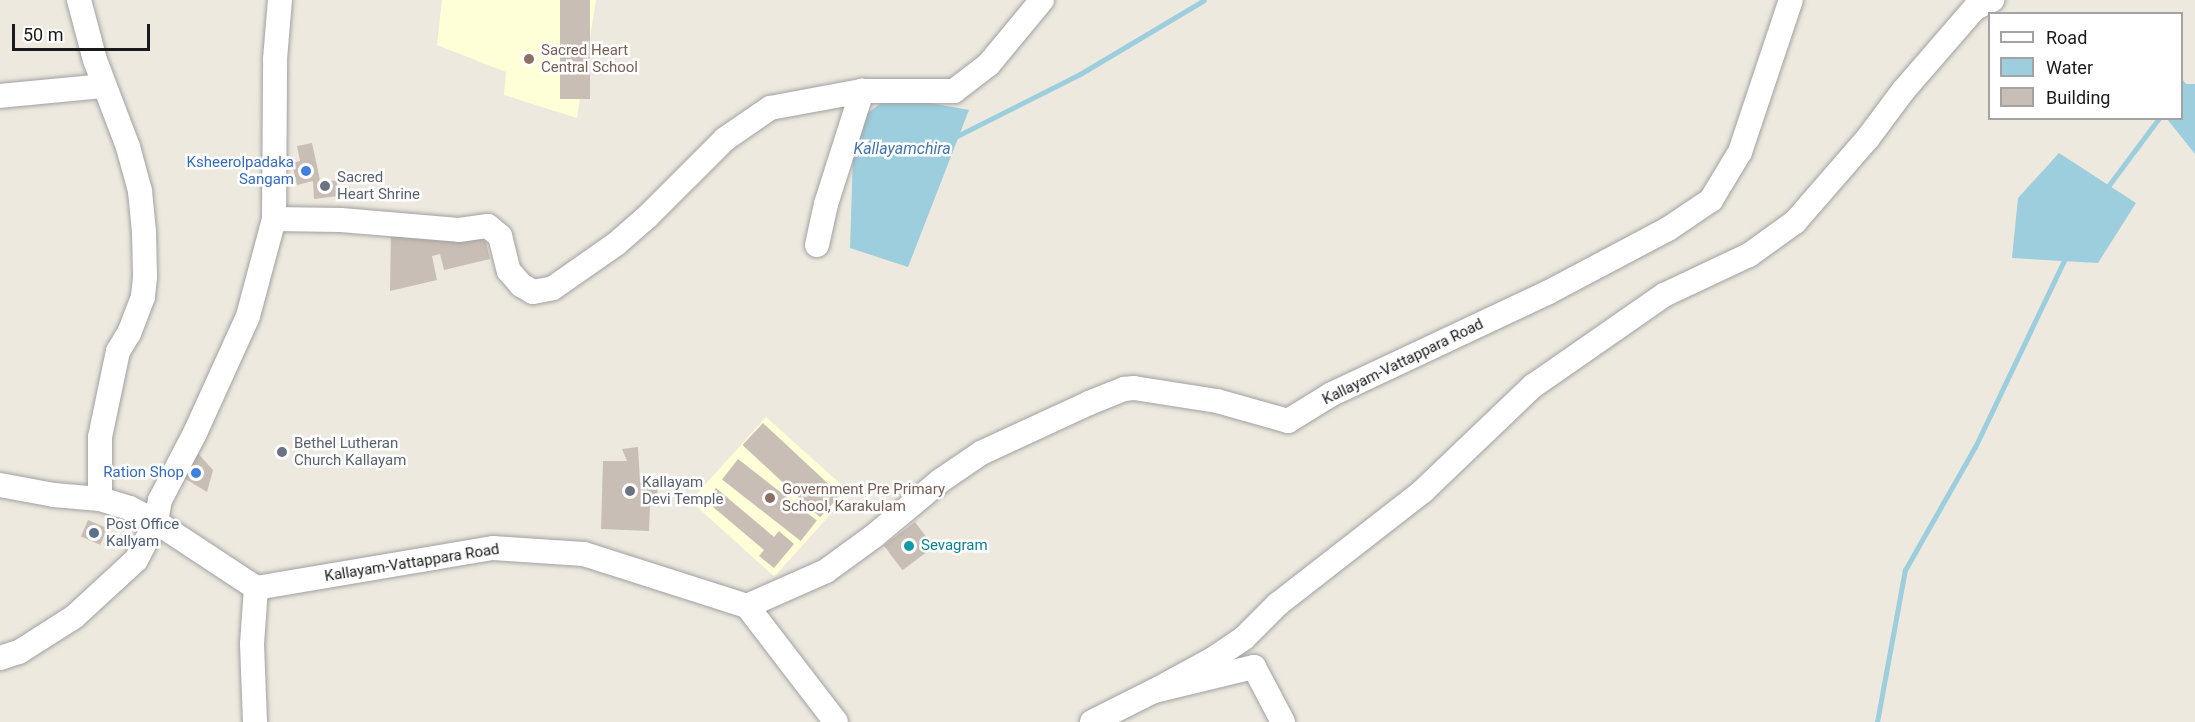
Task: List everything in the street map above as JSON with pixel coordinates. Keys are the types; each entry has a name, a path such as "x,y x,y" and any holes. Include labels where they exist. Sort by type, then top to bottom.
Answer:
{"street":[{"path":"79,0 104,86 128,147 140,191 146,277 143,297 129,333 118,351 114,369 100,437 100,499"},
{"path":"0,658 19,652 74,617 135,560 156,522 164,492 195,433 248,316 274,219 275,59 280,0"},
{"path":"274,219 341,220 459,230 488,226 500,236 509,271 521,285 533,292 553,288 616,244 647,217 725,139 770,108 862,91 954,91 989,64 1042,0"},
{"name":"Kallayam-Vattappara Road","path":"256,588 493,548 584,554 747,606 826,571 874,536 940,481 981,453 1124,389 1134,388 1217,401 1288,421 1332,393 1547,293 1668,229 1711,200 1740,152 1791,0"},
{"path":"1092,722 1213,659 1244,638 1278,604 1423,491 1533,386 1664,294 1749,255 1795,222 1975,9 1992,0"},
{"path":"0,96 104,86"},
{"path":"817,245 826,204 862,91"},
{"path":"0,485 100,499 130,508 156,522 256,588 252,644 255,722"},
{"path":"747,606 836,722"},
{"path":"1154,691 1254,667 1283,722"}],"shaded area":[{"name":"Sacred Heart Central School","path":"442,0 596,0 577,118 504,95 506,72 437,45"},
{"name":"Government Pre Primary School, Karakulam","path":"766,417 850,493 774,577 690,501"}],"water":[{"path":"2183,80 2186,84 2195,84 2195,154 2168,120 2183,120"},
{"name":"Kallayamchira","path":"891,96 969,110 908,267 850,248 854,123"},
{"path":"2059,153 2136,203 2098,263 2012,258 2018,198"}],"building":[{"path":"560,0 590,0 590,99 560,99"},
{"name":"Ksheerolpadaka Sangam","path":"312,143 320,180 337,181 338,196 314,199 313,181 297,185 292,163 300,161 297,146"},
{"path":"391,230 470,232 486,242 490,259 444,270 440,254 432,256 437,280 390,291"},
{"path":"763,423 841,495 820,517 743,445"},
{"name":"Kallayam Devi Temple","path":"638,447 640,482 657,481 658,501 650,505 649,531 601,529 603,461 627,461 622,449"},
{"name":"Ration Shop","path":"194,449 213,470 207,492 179,475"},
{"path":"738,459 817,521 801,541 722,479"},
{"path":"716,488 774,537 779,531 794,544 774,568 759,556 764,550 706,501"},
{"name":"Post Office Kallyam","path":"88,520 107,528 100,545 81,537"},
{"name":"Sevagram","path":"915,522 934,547 903,570 884,545"}],"waterway":[{"path":"955,137 1080,74 1204,0"},
{"path":"2106,189 2158,120"},
{"path":"1877,722 1905,570 1975,447 2066,256"}],"place":[{"name":"Sacred Heart Central School","path":"529,59"},
{"name":"Ksheerolpadaka Sangam","path":"306,171"},
{"name":"Sacred Heart Shrine","path":"325,186"},
{"name":"Bethel Lutheran Church Kallayam","path":"282,452"},
{"name":"Ration Shop","path":"196,473"},
{"name":"Kallayam Devi Temple","path":"630,491"},
{"name":"Government Pre Primary School, Karakulam","path":"770,498"},
{"name":"Post Office Kallyam","path":"94,533"},
{"name":"Sevagram","path":"909,546"}]}
